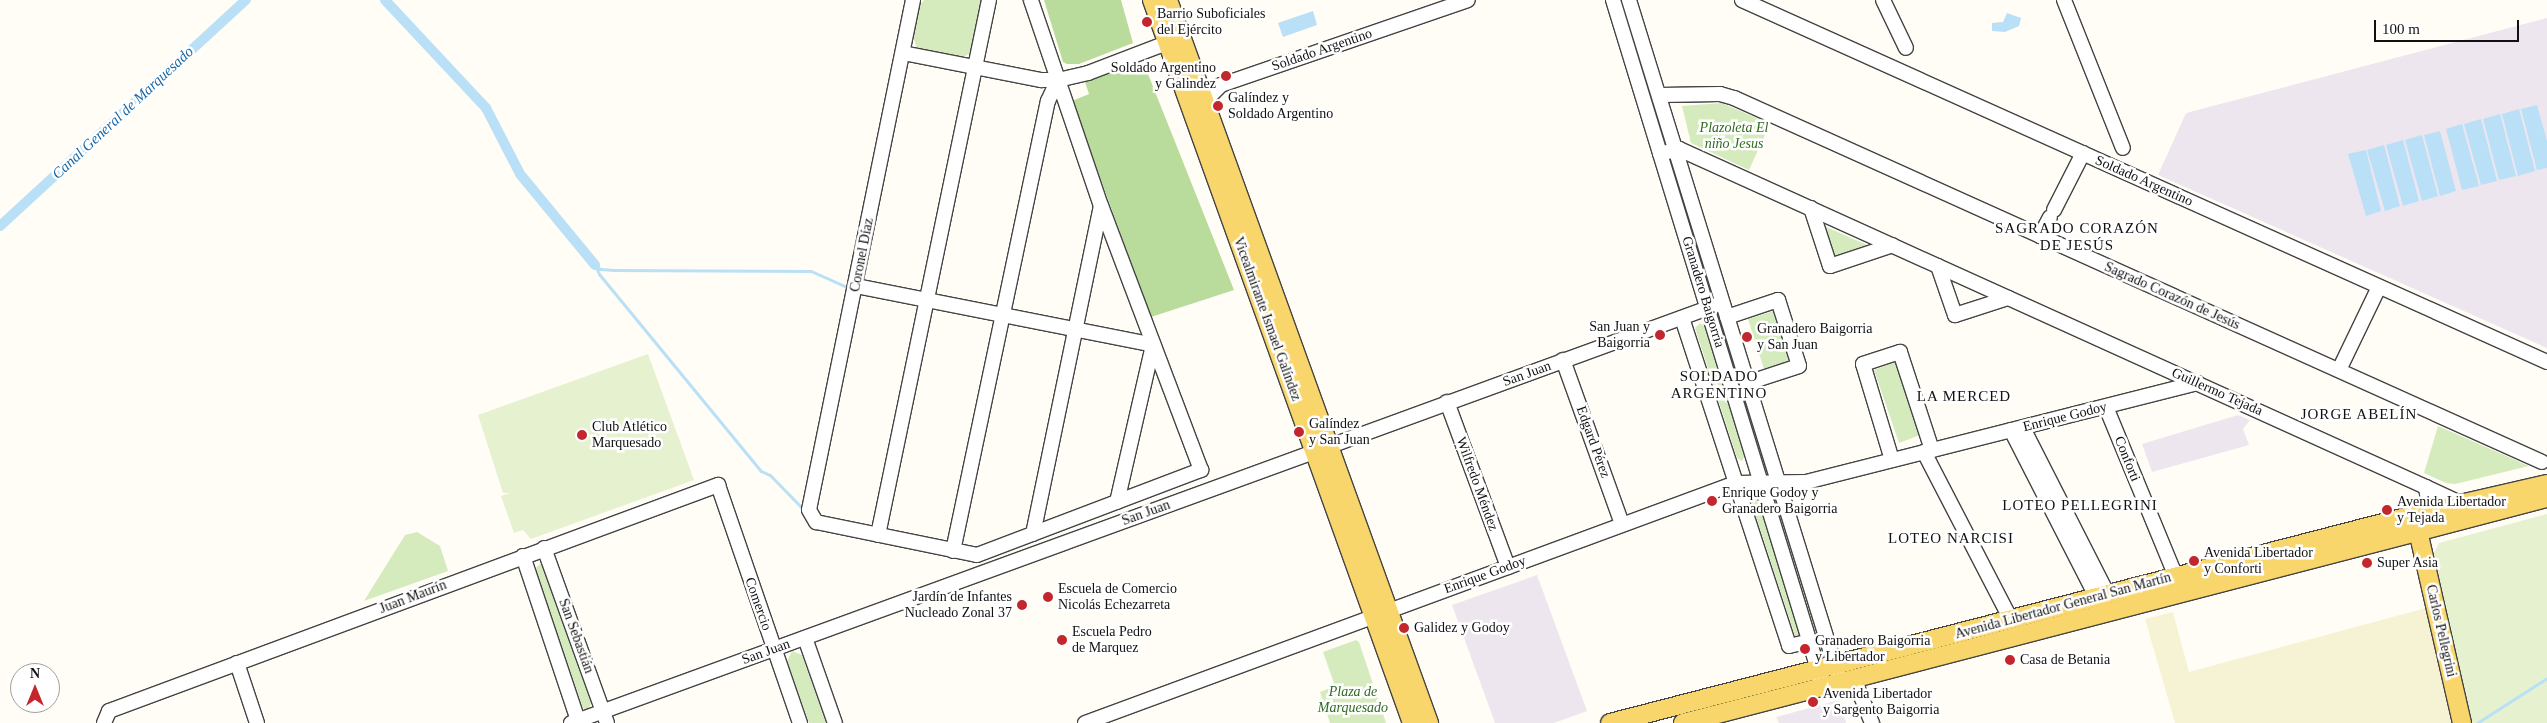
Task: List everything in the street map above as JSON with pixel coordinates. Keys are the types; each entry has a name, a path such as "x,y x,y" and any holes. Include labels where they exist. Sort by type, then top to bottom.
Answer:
{"main road":[{"name":"Vicealmirante Ismael Galíndez","path":"1152,0 1204,100 1321,448"},
{"name":"Vicealmirante Ismael Galíndez","path":"1168,0 1174,40 1195,121 1321,448 1381,613 1429,723"},
{"name":"Avenida Libertador General San Martín","path":"1610,723 2103,597 2425,512 2547,484"},
{"name":"Avenida Libertador General San Martín","path":"1683,723 2547,498"},
{"path":"2418,531 2425,512"},
{"name":"Carlos Pellegrini","path":"2418,531 2462,723"},
{"name":"Vicealmirante Ismael Galíndez","path":"1381,613 1412,723"}],"street":[{"path":"903,0 909,20"},
{"name":"Coronel Díaz","path":"878,535 816,522 809,510 913,0"},
{"path":"989,0 925,300 878,535 978,555 1201,470 1101,206 1031,0"},
{"name":"Soldado Argentino","path":"1195,121 1204,100 1221,85 1468,0"},
{"name":"Granadero Baigorria","path":"1613,0 1810,641 1826,667 1872,723"},
{"name":"Granadero Baigorria","path":"1629,0 1660,95 1675,150 1778,483 1826,667"},
{"name":"Soldado Argentino","path":"1742,0 2547,362"},
{"path":"1883,0 1906,48"},
{"path":"2064,0 2123,148"},
{"path":"903,53 1041,80 1058,80 1088,73 1174,40"},
{"path":"952,550 1000,315 1048,101 1058,80"},
{"name":"Sagrado Corazón de Jesús","path":"1660,95 1720,94 1734,98 2542,462"},
{"name":"Guillermo Tejada","path":"1675,150 1679,148 2462,503"},
{"path":"1660,154 1675,150"},
{"path":"2040,236 2083,154"},
{"path":"1033,534 1101,206"},
{"path":"1811,208 1830,266 1892,245"},
{"path":"1938,266 1955,315 2008,298"},
{"path":"856,286 1153,345"},
{"path":"2338,370 2379,287"},
{"name":"Granadero Baigorria","path":"1725,310 1778,300 1800,366 1747,383"},
{"name":"San Juan","path":"576,722 605,717 773,650 1708,308 1725,310"},
{"name":"Granadero Baigorria","path":"1682,318 1789,646 1810,641"},
{"path":"1118,502 1153,345"},
{"path":"1892,460 1863,364 1900,352 1928,451 2010,620"},
{"name":"Edgard Pérez","path":"1564,360 1622,524"},
{"name":"Enrique Godoy","path":"1091,722 1736,483 1806,482 2198,383"},
{"name":"Wilfredo Méndez","path":"1447,402 1508,567"},
{"name":"Conforti","path":"2106,407 2183,594"},
{"path":"2017,429 2103,597"},
{"name":"Juan Maurín","path":"107,717 237,663 718,485"},
{"name":"Comercio","path":"718,485 773,650 800,723"},
{"path":"2425,512 2428,502 2426,487"},
{"name":"San Sebastián","path":"544,548 605,717"},
{"name":"San Sebastián","path":"523,556 576,722"},
{"path":"806,638 835,723"},
{"path":"237,663 256,723"}],"shaded area":[{"path":"2547,18 2547,348 2158,175 2186,113"},
{"path":"2238,415 2250,420 2243,429 2249,445 2152,472 2142,444"},
{"path":"1537,575 1587,711 1554,723 1495,723 1452,605"},
{"path":"2426,608 2451,723 2175,723 2145,619 2173,612 2189,672"},
{"path":"1839,700 1846,723 1779,723 1776,717"}],"green space":[{"path":"924,0 983,0 971,53 963,57 917,48 912,34 918,8"},
{"path":"1044,0 1121,0 1133,43 1079,64 1067,64 1063,62"},
{"path":"1137,58 1148,74 1234,290 1151,317 1072,101 1089,94 1084,79"},
{"name":"Plazoleta El niño Jesus","path":"1722,103 1770,124 1749,170 1691,143 1682,106"},
{"path":"1666,155 1670,155 1712,295 1709,295"},
{"path":"1824,226 1867,245 1834,256"},
{"path":"1773,311 1789,361 1764,369 1748,319"},
{"path":"1717,312 1719,312 1767,471 1764,471"},
{"path":"1700,323 1705,327 1745,455 1742,461 1737,458 1695,328"},
{"name":"Club Atlético Marquesado","path":"648,354 694,480 531,539 523,530 514,533 501,496 510,493 503,493 478,415"},
{"path":"1896,362 1920,435 1899,443 1874,370"},
{"path":"2438,426 2529,466 2455,484 2446,483 2424,473"},
{"path":"1752,491 1757,492 1803,638 1796,639 1749,495"},
{"path":"1772,491 1774,491 1825,659 1822,659"},
{"path":"2547,514 2547,723 2470,723 2434,553 2439,543"},
{"path":"417,532 440,546 448,571 364,601 405,535"},
{"path":"540,564 544,567 591,703 588,710 583,708 535,569"},
{"name":"Plaza de Marquesado","path":"1356,640 1359,642 1386,723 1330,723 1320,692 1335,686 1323,652"},
{"path":"792,651 802,655 826,723 809,723 787,661"}],"water":[{"path":"1313,11 1317,25 1283,37 1278,23"},
{"path":"2007,13 2021,18 2019,26 2005,32 1992,31 1992,23 2003,22"},
{"path":"2537,105 2547,141 2547,168 2537,170 2521,109"},
{"path":"2519,109 2535,171 2518,176 2502,114"},
{"path":"2500,114 2516,176 2499,180 2483,119"},
{"path":"2481,119 2497,181 2481,185 2464,124"},
{"path":"2462,124 2479,186 2462,190 2446,129"},
{"path":"2440,131 2456,191 2440,196 2424,135"},
{"path":"2422,135 2438,196 2422,201 2405,140"},
{"path":"2403,140 2419,201 2403,206 2386,145"},
{"path":"2384,145 2400,206 2385,211 2367,150"},
{"path":"2366,150 2381,211 2366,216 2348,154"}],"waterway":[{"name":"Canal General de Marquesado","path":"0,226 246,0"},
{"name":"Canal General de Marquesado","path":"385,0 486,108 520,174 595,265"},
{"path":"595,265 599,274 761,471 770,475 801,507"},
{"path":"595,265 600,269 614,270 811,271 849,288"},
{"path":"2477,723 2547,678"}],"place":[{"name":"Barrio Suboficiales del Ejército","path":"1147,22"},
{"name":"Soldado Argentino y Galindez","path":"1226,76"},
{"name":"Galíndez y Soldado Argentino","path":"1218,106"},
{"name":"San Juan y Baigorria","path":"1660,335"},
{"name":"Granadero Baigorria y San Juan","path":"1747,337"},
{"name":"Galíndez y San Juan","path":"1299,432"},
{"name":"Club Atlético Marquesado","path":"582,435"},
{"name":"Enrique Godoy y Granadero Baigorria","path":"1712,501"},
{"name":"Avenida Libertador y Tejada","path":"2387,510"},
{"name":"Avenida Libertador y Conforti","path":"2194,561"},
{"name":"Super Asia","path":"2367,563"},
{"name":"Escuela de Comercio Nicolás Echezarreta","path":"1048,597"},
{"name":"Jardín de Infantes Nucleado Zonal 37","path":"1022,605"},
{"name":"Galidez y Godoy","path":"1404,628"},
{"name":"Escuela Pedro de Marquez","path":"1062,640"},
{"name":"Granadero Baigorria y Libertador","path":"1805,649"},
{"name":"Casa de Betania","path":"2010,660"},
{"name":"Avenida Libertador y Sargento Baigorria","path":"1813,702"}],"district":[{"name":"SAGRADO CORAZÓN DE JESÚS","path":"2077,236"},
{"name":"SOLDADO ARGENTINO","path":"1719,384"},
{"name":"LA MERCED","path":"1964,397"},
{"name":"JORGE ABELÍN","path":"2359,415"},
{"name":"LOTEO PELLEGRINI","path":"2080,506"},
{"name":"LOTEO NARCISI","path":"1951,539"}]}
